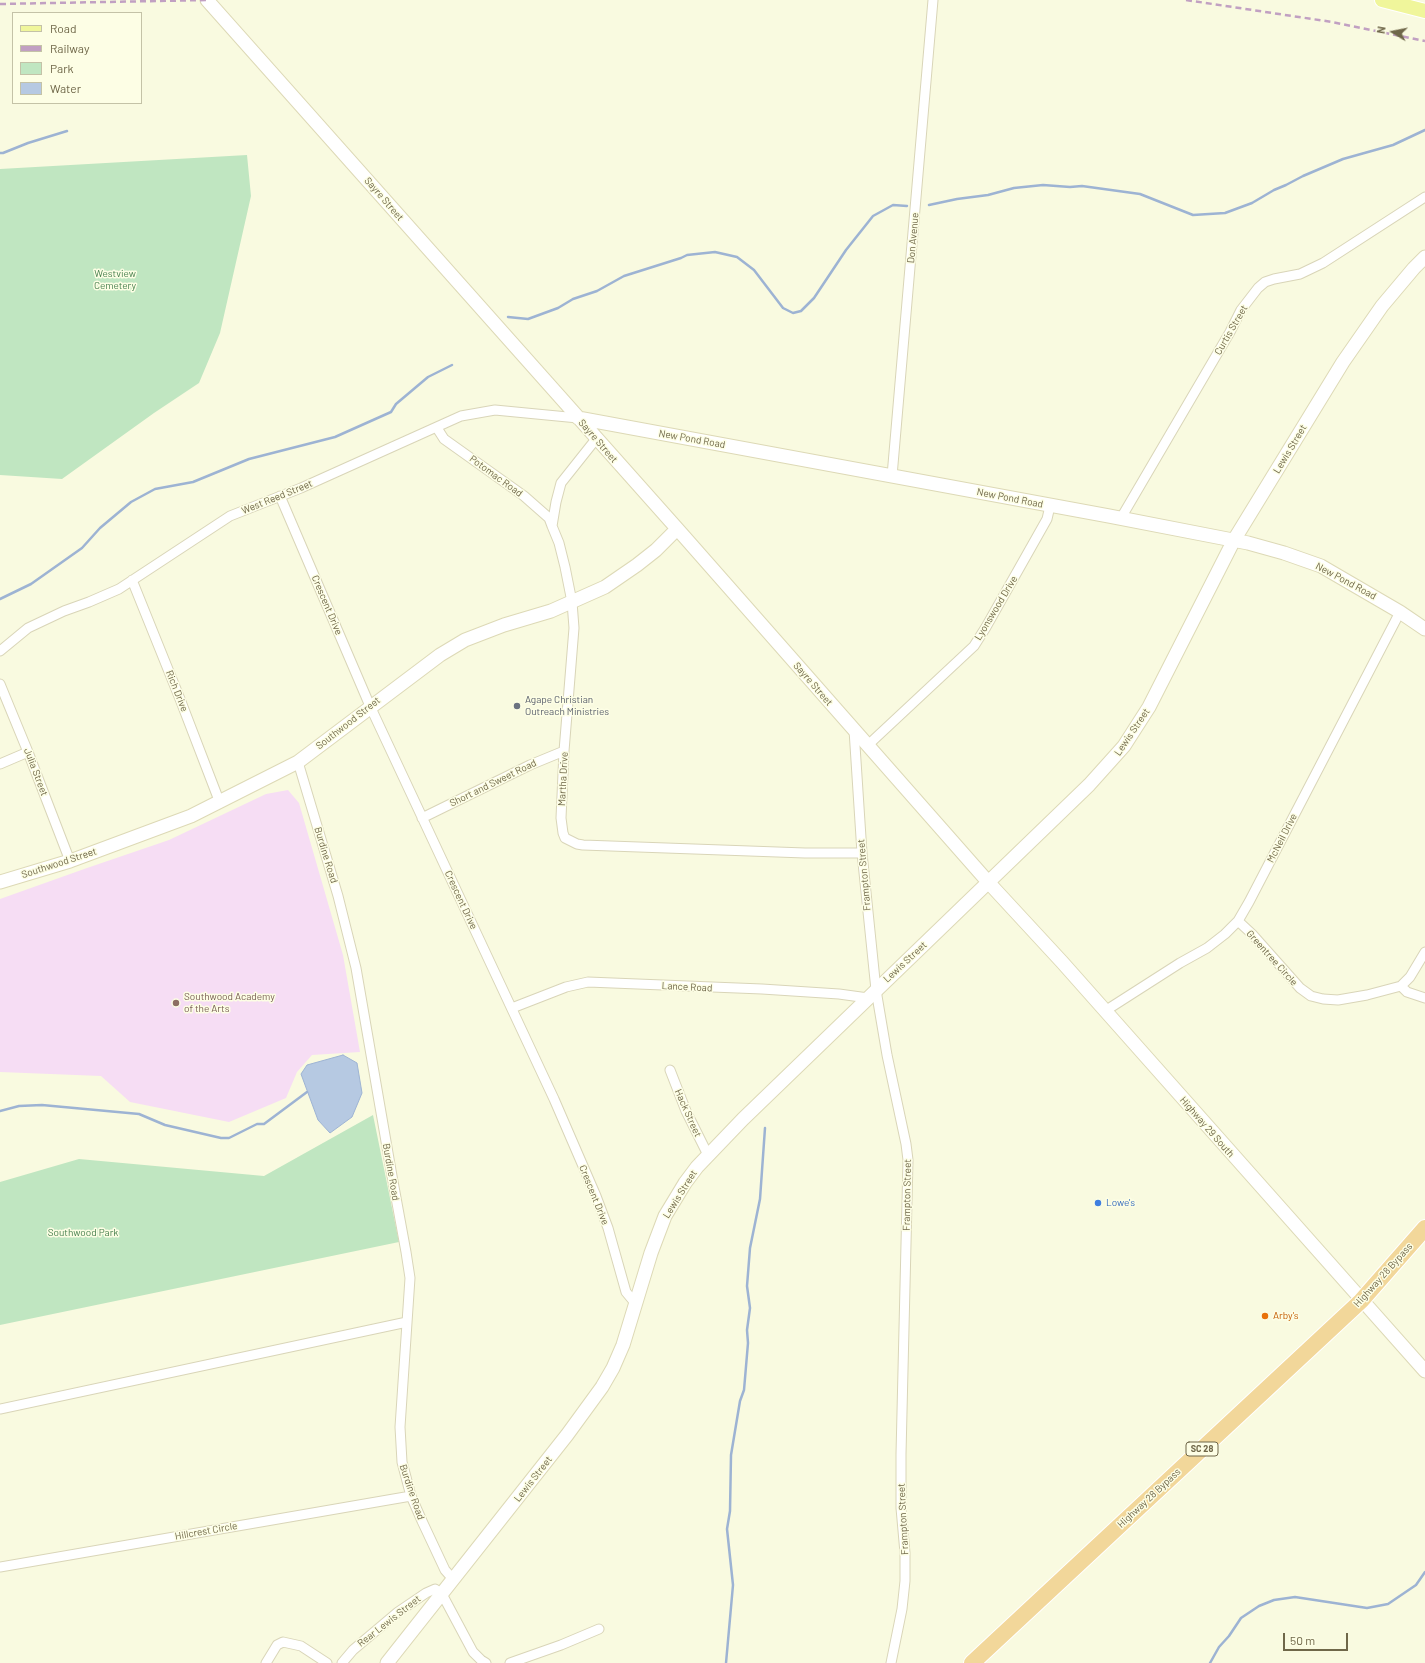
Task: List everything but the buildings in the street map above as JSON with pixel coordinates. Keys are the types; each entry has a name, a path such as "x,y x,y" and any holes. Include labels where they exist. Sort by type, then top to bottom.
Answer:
{"highway":[{"name":"Highway 28 Bypass","path":"972,1663 1361,1300 1425,1228"}],"main road":[{"path":"1382,0 1425,11"}],"street":[{"name":"Sayre Street","path":"207,0 989,883"},
{"name":"Don Avenue","path":"892,476 933,0"},
{"name":"Curtis Street","path":"1121,518 1230,332 1241,310 1258,288 1265,282 1300,274 1323,263 1425,197"},
{"name":"Lewis Street","path":"387,1663 567,1435 602,1387 613,1368 623,1345 651,1254 665,1216 685,1182 743,1118 989,883 1089,785 1124,746 1149,707 1234,540 1343,362 1382,306 1425,257"},
{"name":"West Reed Street","path":"0,652 28,628 64,611 90,602 119,589 230,516 280,496 462,416 495,410 578,418"},
{"name":"New Pond Road","path":"578,418 1234,540 1284,553 1321,566 1400,612 1425,629"},
{"name":"Potomac Road","path":"437,428 444,439 524,496 549,518 552,526"},
{"name":"Martha Drive","path":"596,439 562,483 556,502 552,526 562,555 572,602 574,642 564,751 561,818 565,838 576,844 805,853 862,853"},
{"name":"Crescent Drive","path":"280,496 370,706 554,1099 596,1196 608,1228 626,1292 636,1304"},
{"name":"Lyonswood Drive","path":"868,746 974,646 1047,519 1050,506"},
{"name":"Southwood Street","path":"0,882 70,861 191,816 220,803 298,762 370,706 440,655 465,640 504,625 551,611 605,587 656,550 677,529"},
{"name":"Rich Drive","path":"132,580 220,803"},
{"name":"McNeil Drive","path":"1105,1011 1206,948 1225,934 1238,920 1249,902 1400,612"},
{"name":"Julia Street","path":"0,684 70,861"},
{"name":"Frampton Street","path":"854,730 872,994 887,1055 908,1160 901,1454 901,1508 905,1553 905,1581 902,1609 891,1663"},
{"name":"Short and Sweet Road","path":"422,818 530,765 564,751"},
{"path":"0,764 28,752"},
{"name":"Burdine Road","path":"298,762 338,896 356,968 410,1278 400,1440 402,1462 411,1496 445,1570 453,1579"},
{"name":"Highway 29 South","path":"989,883 1105,1011 1425,1371"},
{"name":"Greentree Circle","path":"1238,920 1300,988 1311,996 1323,999 1338,1000 1367,995 1401,986"},
{"path":"1425,952 1410,977 1401,986 1407,992 1425,998"},
{"name":"Lance Road","path":"512,1008 566,987 588,982 840,994 872,994"},
{"name":"Hack Street","path":"670,1070 686,1111 708,1155"},
{"path":"0,1409 407,1322"},
{"name":"Hillcrest Circle","path":"0,1567 411,1496"},
{"name":"Rear Lewis Street","path":"342,1663 353,1650 398,1612 426,1592 435,1589 442,1594"},
{"path":"442,1594 473,1652 486,1663"},
{"path":"510,1663 561,1646 598,1629"},
{"path":"266,1663 277,1645 283,1642 301,1646 327,1663"}],"shaded area":[{"name":"Southwood Academy of the Arts","path":"288,790 299,803 343,955 360,1052 312,1055 297,1072 286,1098 229,1122 130,1102 101,1076 0,1072 0,899 169,840 266,794"}],"green space":[{"name":"Westview Cemetery","path":"247,155 251,196 220,333 199,383 154,413 62,479 0,475 0,169"},
{"name":"Southwood Park","path":"373,1115 399,1242 0,1325 0,1182 79,1159 264,1176"}],"water":[{"path":"343,1055 357,1063 362,1093 352,1117 330,1133 318,1120 301,1074 307,1065"}],"waterway":[{"path":"929,205 957,199 988,195 1014,188 1043,185 1070,187 1082,186 1140,194 1193,215 1225,213 1252,203 1274,190 1343,159 1393,145 1425,130"},
{"path":"0,153 67,131"},
{"path":"508,317 528,319 558,308 573,299 597,291 624,276 687,255 715,252 737,257 754,270 783,308 793,313 801,311 814,298 846,250 873,216 893,205 907,206"},
{"path":"0,599 31,584 82,548 100,528 131,502 155,489 193,482 249,459 335,437 391,412 396,404 428,377 452,365"},
{"path":"0,1111 19,1106 42,1105 139,1114 165,1125 221,1138 229,1138 257,1124 264,1124 307,1092"},
{"path":"726,1663 733,1585 727,1529 730,1511 731,1455 740,1401 744,1390 748,1343 747,1330 750,1308 747,1286 750,1248 760,1199 765,1128"},
{"path":"1210,1663 1219,1647 1229,1636 1241,1618 1259,1606 1274,1600 1295,1597 1367,1608 1388,1604 1416,1585 1425,1572"}],"railway":[{"path":"0,4 209,0"},
{"path":"1186,0 1332,22 1425,41"}],"place":[{"name":"Agape Christian Outreach Ministries","path":"517,706"},
{"name":"Southwood Academy of the Arts","path":"176,1003"},
{"name":"Lowe's","path":"1098,1203"},
{"name":"Arby's","path":"1265,1316"}]}
